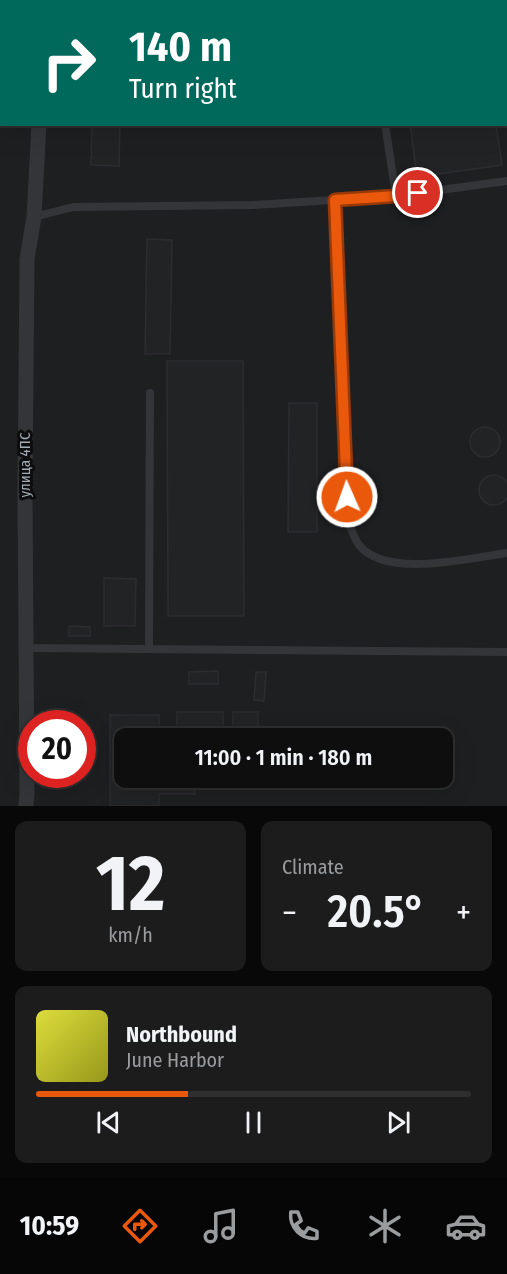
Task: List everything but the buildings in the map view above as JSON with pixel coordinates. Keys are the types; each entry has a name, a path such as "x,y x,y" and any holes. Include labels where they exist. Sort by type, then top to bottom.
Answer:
{"street":[{"name":"улица 4ПС","path":"26,806 27,259 34,217 39,126"}],"lane":[{"path":"385,126 396,196"},
{"path":"34,217 73,207 253,205 396,196 507,181"},
{"path":"335,200 348,519 353,536 360,547 389,563 430,564 507,553"},
{"path":"148,649 150,393"},
{"path":"26,648 507,652"}],"shaded area":[{"path":"0,126 507,126 507,806 0,806"}],"route":[{"path":"347,497 335,200 418,193"}]}
